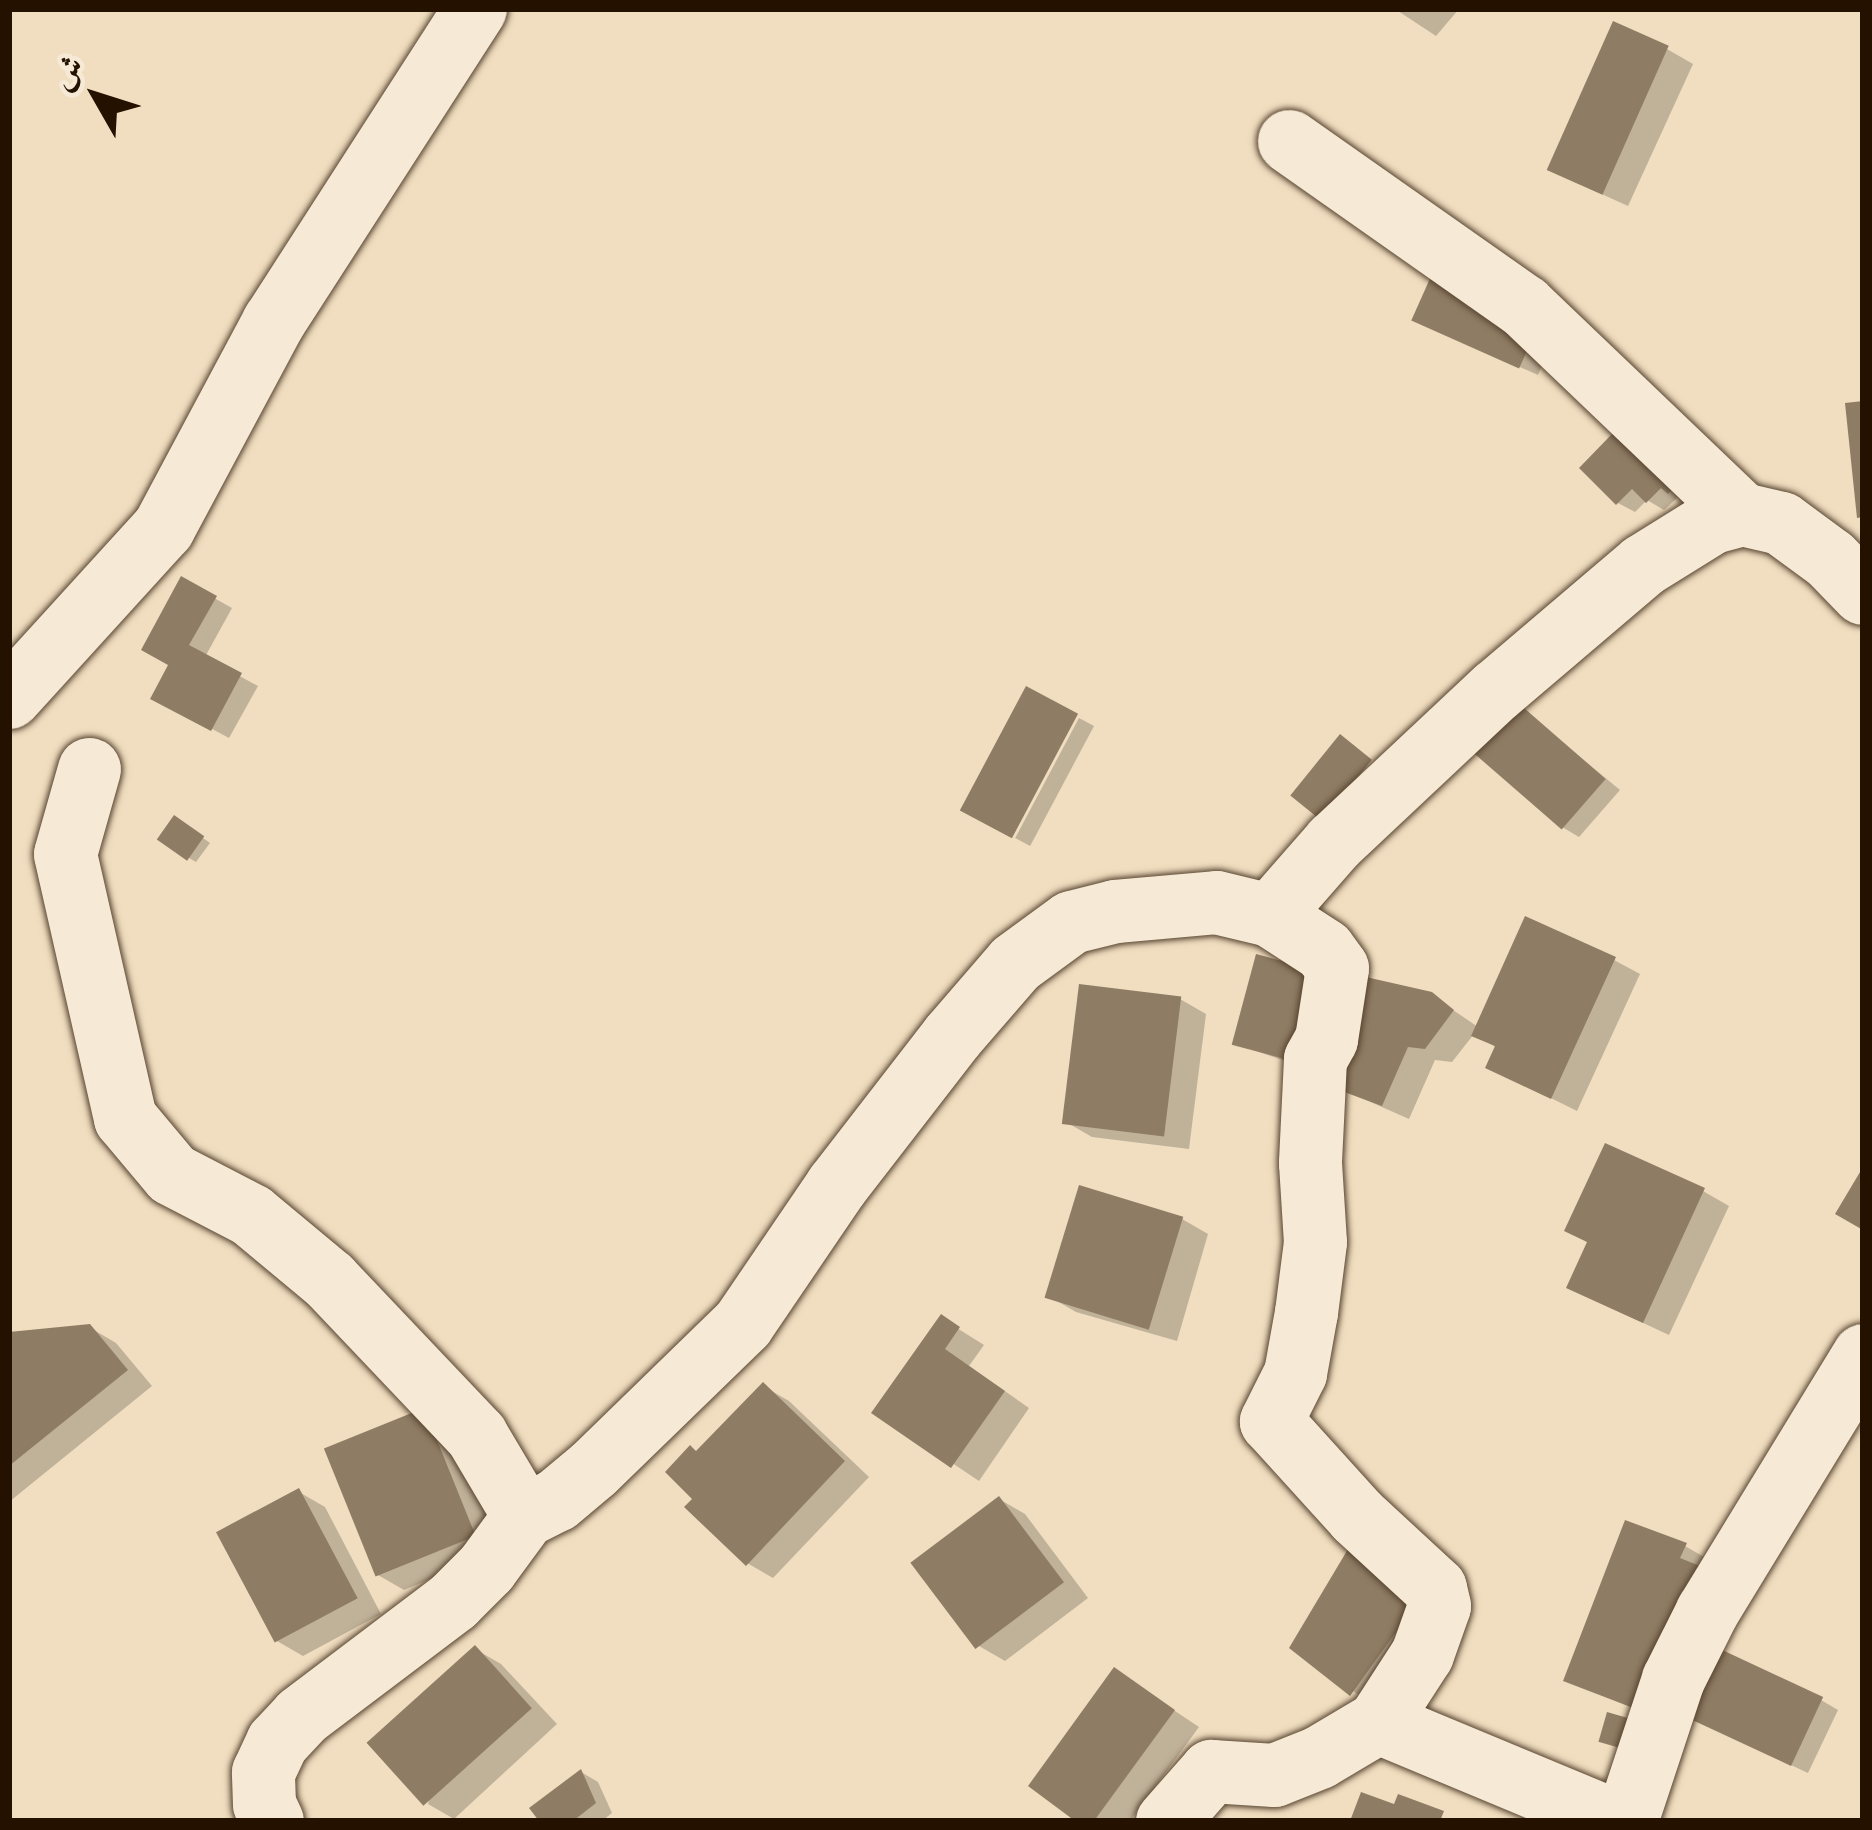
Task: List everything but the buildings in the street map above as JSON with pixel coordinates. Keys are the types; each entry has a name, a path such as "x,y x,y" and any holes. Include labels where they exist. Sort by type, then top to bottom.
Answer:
{"street":[{"path":"9,697 163,528 273,322 475,9"},
{"path":"1288,141 1393,209 1524,306 1742,514"},
{"path":"1270,916 1383,794 1600,601 1678,540 1742,514 1771,519 1796,532 1863,593"},
{"path":"89,769 65,854 125,1118 172,1174 251,1215 328,1280 476,1435 524,1516"},
{"path":"272,1821 264,1804 263,1772 277,1742 301,1716 453,1601 487,1568 524,1516 556,1500 593,1469 742,1322 886,1120 1015,963 1070,922 1115,910 1216,902 1270,916 1324,950 1337,968 1326,1040 1316,1058 1310,1163 1316,1242 1306,1312 1295,1373 1271,1420 1370,1528 1435,1588 1439,1606 1422,1654 1378,1721 1319,1757 1274,1775 1211,1771 1167,1821"},
{"path":"1626,1821 1673,1679 1707,1611 1863,1355"},
{"path":"1378,1721 1616,1821"}]}
